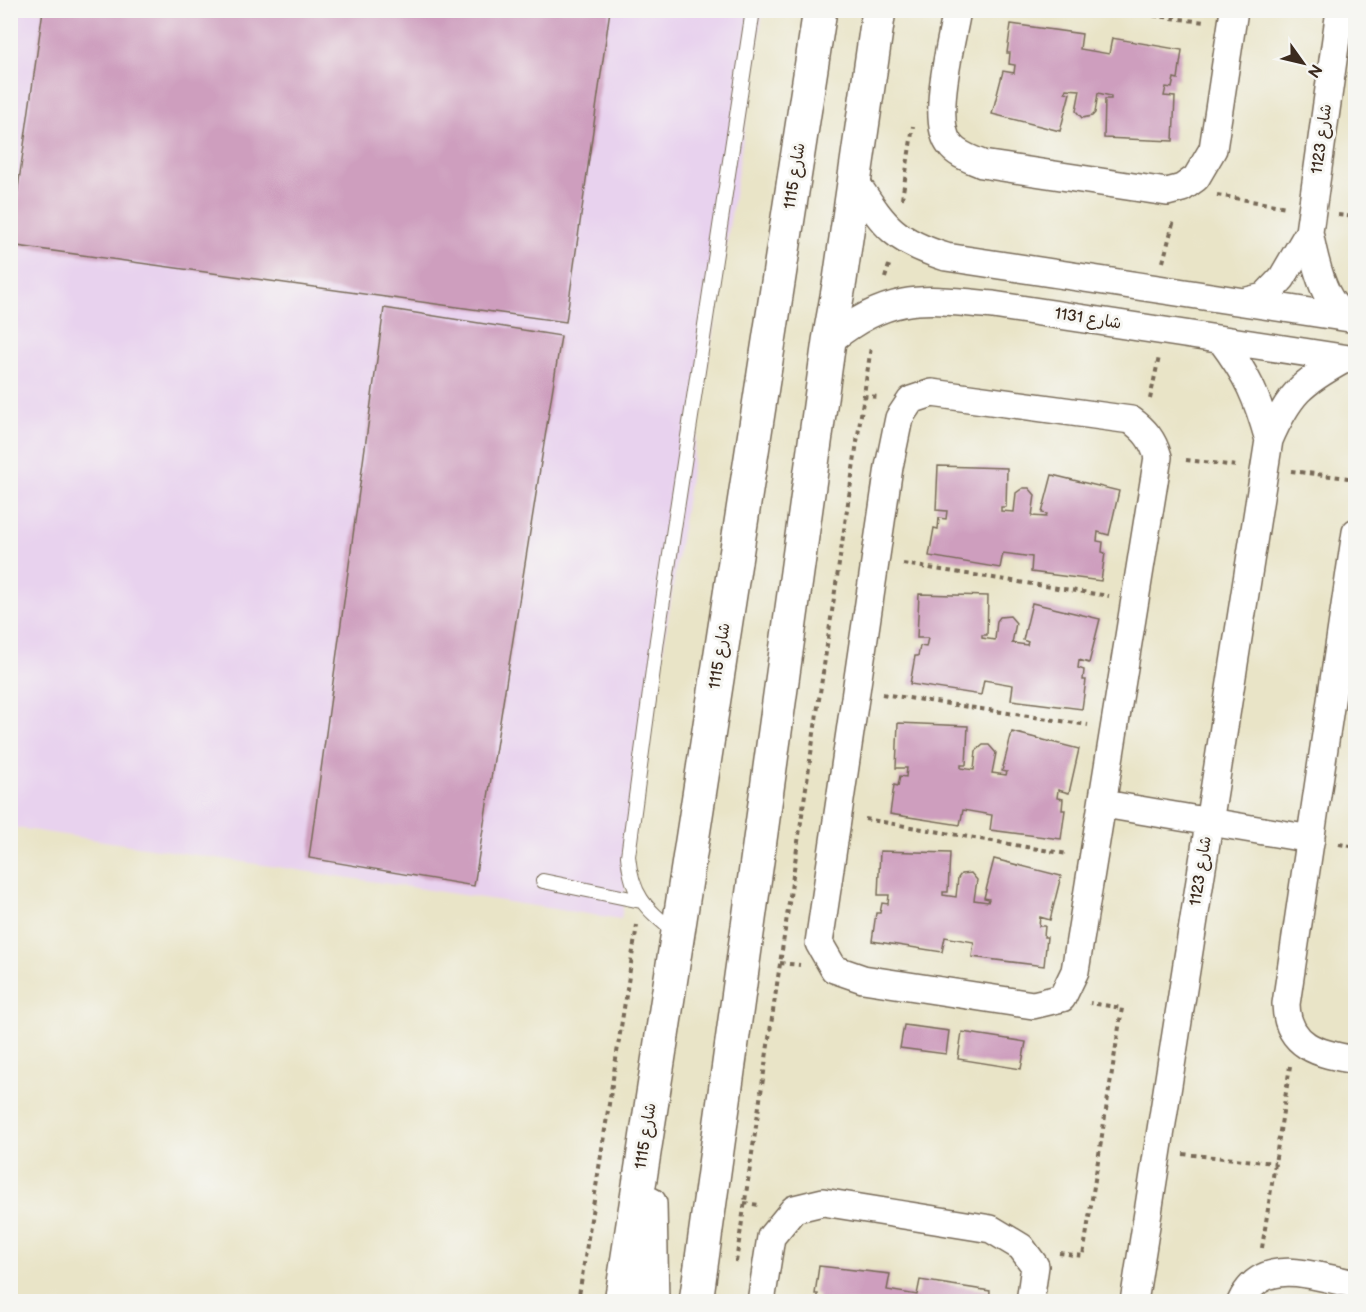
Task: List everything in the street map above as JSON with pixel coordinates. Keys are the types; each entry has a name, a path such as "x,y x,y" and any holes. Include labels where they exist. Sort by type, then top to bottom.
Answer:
{"street":[{"name":"شارع 1115","path":"621,1302 820,10"},
{"path":"696,1302 829,341 879,10"},
{"path":"957,10 942,107 942,125 949,145 966,158 982,164 1167,192 1182,188 1196,178 1206,165 1213,148 1233,18"},
{"name":"شارع 1123","path":"1243,302 1263,297 1270,291 1297,256 1311,222 1340,10"},
{"path":"854,180 876,214 897,236 920,249 946,257 1355,319"},
{"name":"شارع 1123","path":"1311,222 1323,285 1337,309 1355,319"},
{"name":"شارع 1131","path":"829,341 854,321 877,309 902,302 934,300 981,304 1350,359"},
{"name":"شارع 1123","path":"1221,340 1243,369 1256,396 1269,441"},
{"name":"شارع 1123","path":"1134,1302 1269,441 1279,417 1295,392 1314,376 1350,359"},
{"path":"932,393 1131,420 1149,437 1158,457 1104,804 1075,971 1062,998 1033,1005 863,979 834,969 819,943 875,560 899,418 911,399 932,393"},
{"path":"1356,532 1286,1004 1289,1028 1295,1036 1308,1046 1328,1056 1356,1060"},
{"path":"1104,804 1311,839"},
{"path":"647,1127 652,1302"},
{"path":"761,1302 771,1237 794,1209 823,1202 991,1229 1021,1247 1035,1266 1030,1302"},
{"path":"1241,1302 1257,1279 1276,1272 1356,1284"}],"lane":[{"path":"677,934 641,901 630,882 628,856 753,10"},
{"path":"543,881 641,901"}],"path":[{"path":"1109,10 1233,18"},
{"path":"735,1269 877,309 897,236 914,115"},
{"path":"1182,188 1311,222 1356,217"},
{"path":"875,560 1136,601"},
{"path":"856,690 1116,729"},
{"path":"838,815 1095,858"},
{"path":"578,1302 641,901"},
{"path":"1021,1247 1083,1256 1122,1008 1062,998"},
{"path":"1257,1279 1295,1036"},
{"path":"1157,1151 1275,1163"}],"shaded area":[{"path":"10,11 763,11 621,919 11,827"}],"building":[{"path":"43,10 610,10 566,322 10,245"},
{"path":"1011,24 1082,34 1080,49 1109,54 1112,38 1182,50 1178,79 1174,78 1172,88 1166,87 1164,96 1175,97 1173,141 1104,138 1105,99 1111,99 1111,96 1098,93 1095,113 1082,118 1076,111 1080,90 1066,89 1065,92 1070,93 1060,131 992,114 1003,71 1014,73 1015,65 1009,64 1010,53 1007,53"},
{"path":"384,308 561,336 474,886 309,858"},
{"path":"938,466 1007,468 1006,507 1001,507 1001,511 1014,512 1016,493 1023,488 1029,488 1035,495 1032,516 1046,517 1047,514 1042,513 1052,475 1119,491 1109,535 1098,532 1097,541 1103,542 1102,552 1105,553 1101,581 1031,572 1032,557 1003,553 1000,568 929,556 934,528 938,529 939,518 946,519 947,511 936,510"},
{"path":"919,594 988,596 987,635 982,635 982,638 995,640 997,621 1000,617 1010,616 1016,623 1012,643 1027,645 1028,642 1023,640 1032,603 1100,619 1089,663 1079,660 1078,668 1084,670 1083,680 1086,680 1082,709 1011,700 1013,685 984,680 981,695 910,684 915,656 918,656 920,646 926,647 928,638 917,638"},
{"path":"898,723 968,726 966,765 961,765 961,768 974,770 976,751 983,745 989,745 996,753 992,773 1006,775 1007,772 1002,771 1012,732 1079,749 1069,793 1058,790 1057,798 1063,799 1062,810 1065,810 1061,839 990,830 992,815 963,810 960,825 890,814 894,785 898,786 900,776 906,777 907,768 896,768"},
{"path":"880,851 950,853 948,892 943,892 943,895 956,897 958,878 961,874 971,873 977,880 974,900 988,902 989,899 984,898 994,859 1061,876 1050,920 1040,917 1039,926 1045,926 1044,937 1047,937 1044,966 972,957 974,942 945,937 942,952 872,941 876,913 880,913 882,903 888,904 889,895 878,895"},
{"path":"904,1025 949,1031 946,1054 900,1048"},
{"path":"962,1032 1026,1042 1021,1069 958,1059"},
{"path":"819,1266 890,1274 887,1290 917,1295 920,1280 990,1291 989,1302 818,1302 818,1294 815,1294"}]}
